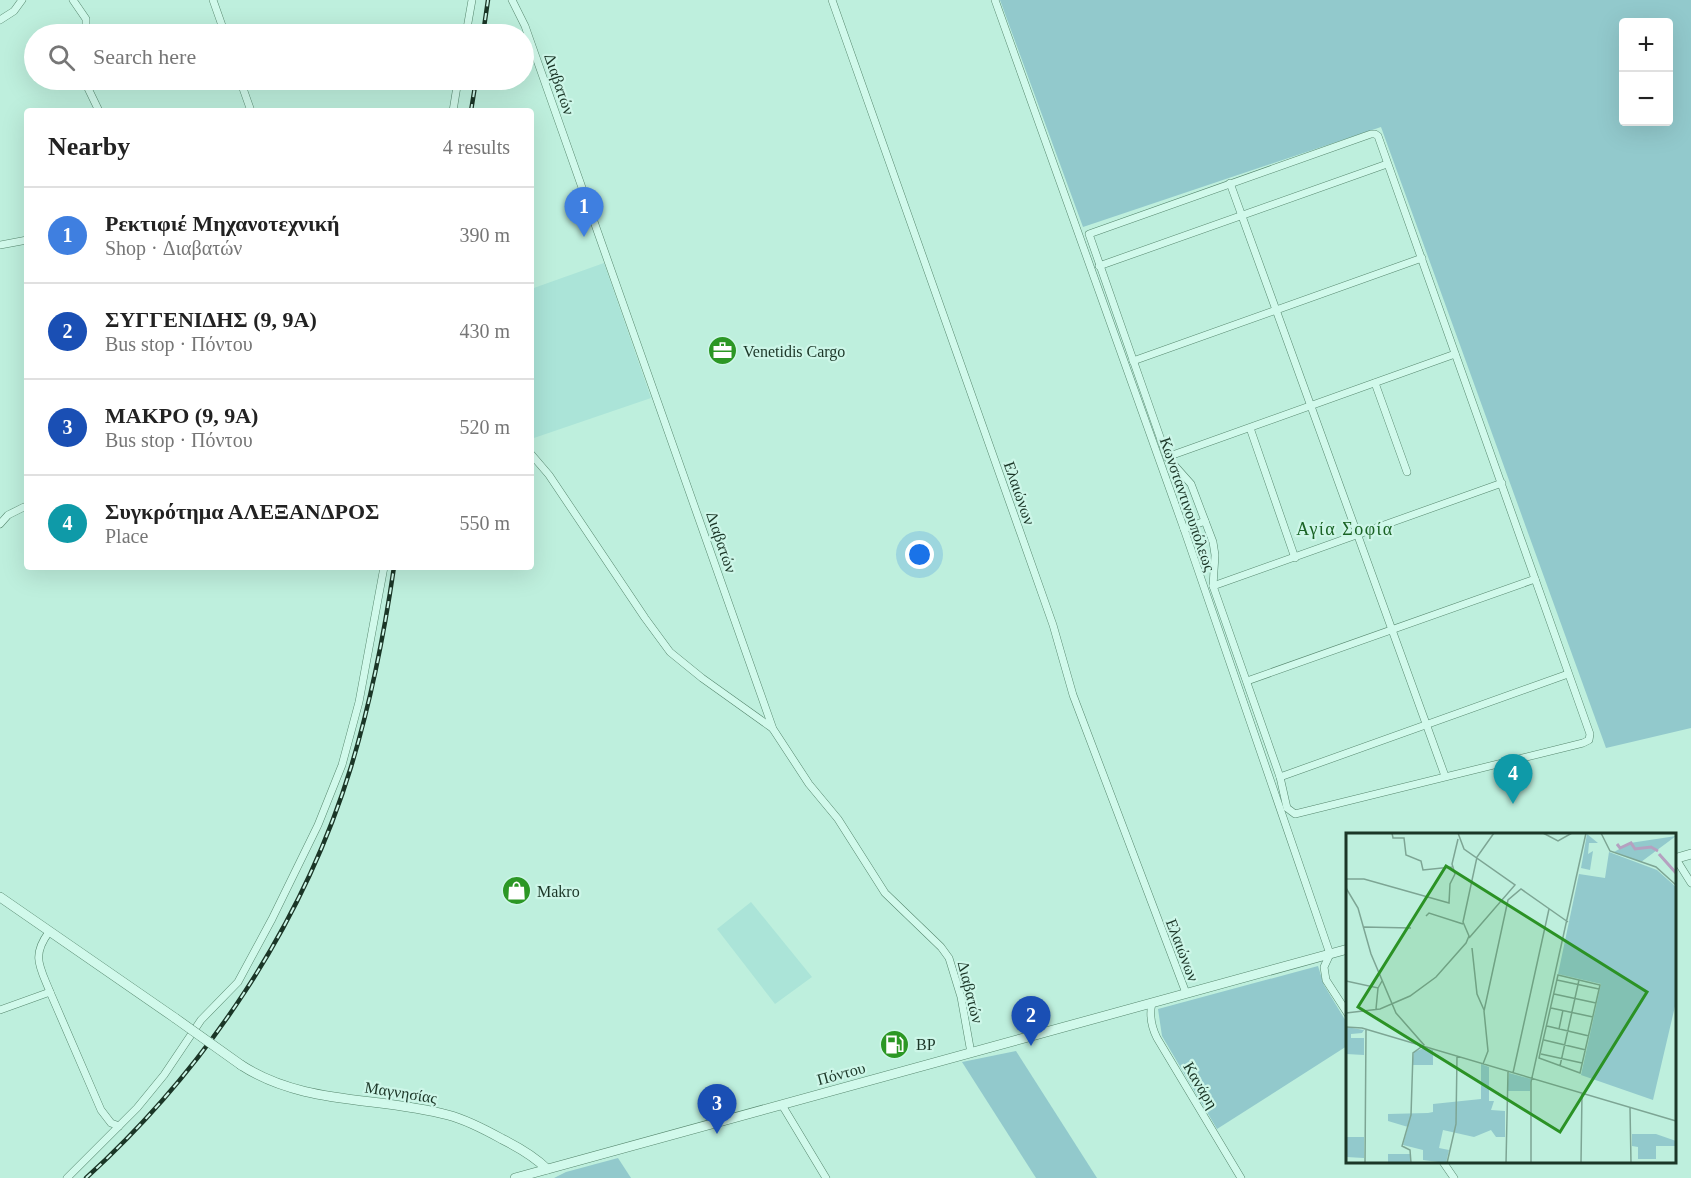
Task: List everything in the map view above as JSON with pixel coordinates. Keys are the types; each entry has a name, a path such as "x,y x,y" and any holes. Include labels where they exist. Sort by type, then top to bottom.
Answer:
{"street":[{"path":"0,20 14,11 22,0"},
{"path":"73,0 86,19 86,24"},
{"path":"213,0 221,24"},
{"path":"468,24 472,0"},
{"name":"Διαβατών","path":"513,0 524,24"},
{"name":"Ελαιώνων","path":"832,0 1053,625 1073,696 1185,993"},
{"name":"Κωνσταντινουπόλεως","path":"995,0 1184,529 1330,954 1324,967 1326,980 1346,1012"},
{"name":"Διαβατών","path":"534,52 773,729 809,784 838,819 885,893 941,946 949,957 961,997 971,1053"},
{"path":"89,90 98,108"},
{"path":"244,90 250,108"},
{"path":"453,108 456,90"},
{"path":"1371,134 1378,136 1388,164 1590,734 1589,740 1295,814 1287,808 1280,777 1213,586 1215,555 1213,542 1191,484 1167,457 1089,238 1091,232 1371,134"},
{"path":"1100,266 1388,164"},
{"path":"1230,183 1445,776"},
{"path":"0,245 24,241"},
{"path":"1133,362 1422,258"},
{"path":"1167,457 1455,354"},
{"path":"1375,383 1407,472"},
{"path":"1250,428 1295,558"},
{"path":"534,458 549,475 670,652 773,729"},
{"path":"1213,586 1502,483"},
{"path":"0,524 8,515 24,507"},
{"path":"1184,529 1205,521"},
{"path":"67,1178 137,1108 164,1075 201,1020 238,982 272,919 318,825 342,765 359,702 383,570"},
{"path":"1247,681 1536,579"},
{"path":"1280,777 1428,726 1568,674"},
{"path":"1676,859 1691,854"},
{"path":"1676,860 1691,883"},
{"path":"0,897 49,932 40,945 37,956 50,992 101,1110 111,1123 119,1126"},
{"name":"Μαγνησίας","path":"49,932 242,1065 270,1081 323,1096 398,1105 465,1120 524,1151 547,1169"},
{"name":"Πόντου","path":"515,1178 1346,949"},
{"path":"0,1010 50,992"},
{"name":"Κανάρη","path":"1152,1003 1151,1018 1157,1038 1240,1178"},
{"path":"782,1105 826,1178"},
{"path":"1444,1163 1454,1178"},
{"path":"540,1178 547,1169"}],"shaded area":[{"path":"1000,0 1691,0 1691,728 1606,748 1381,127 1083,227"},
{"path":"604,263 651,398 534,438 534,288"},
{"path":"751,902 812,977 775,1004 717,929"},
{"path":"1318,966 1324,985 1346,1021 1346,1047 1217,1129 1162,1036 1158,1009"},
{"path":"1016,1051 1097,1178 1036,1178 962,1062"},
{"path":"618,1158 631,1178 554,1178 566,1172"}],"railway":[{"path":"484,24 488,0"},
{"path":"471,108 474,90"},
{"path":"86,1178 172,1089 210,1041 246,990 278,937 306,882 331,825 351,767 376,668 394,570"}],"place":[{"name":"Ρεκτιφιέ Μηχανοτεχνική","path":"584,237"},
{"name":"Venetidis Cargo","path":"722,351"},
{"name":"Συγκρότημα ΑΛΕΞΑΝΔΡΟΣ","path":"1513,804"},
{"name":"Makro","path":"516,891"},
{"name":"BP","path":"895,1044"},
{"name":"ΣΥΓΓΕΝΙΔΗΣ (9, 9Α)","path":"1031,1046"},
{"name":"ΜΑΚΡΟ (9, 9Α)","path":"717,1134"}],"district":[{"name":"Αγία Σοφία","path":"1345,529"}]}
